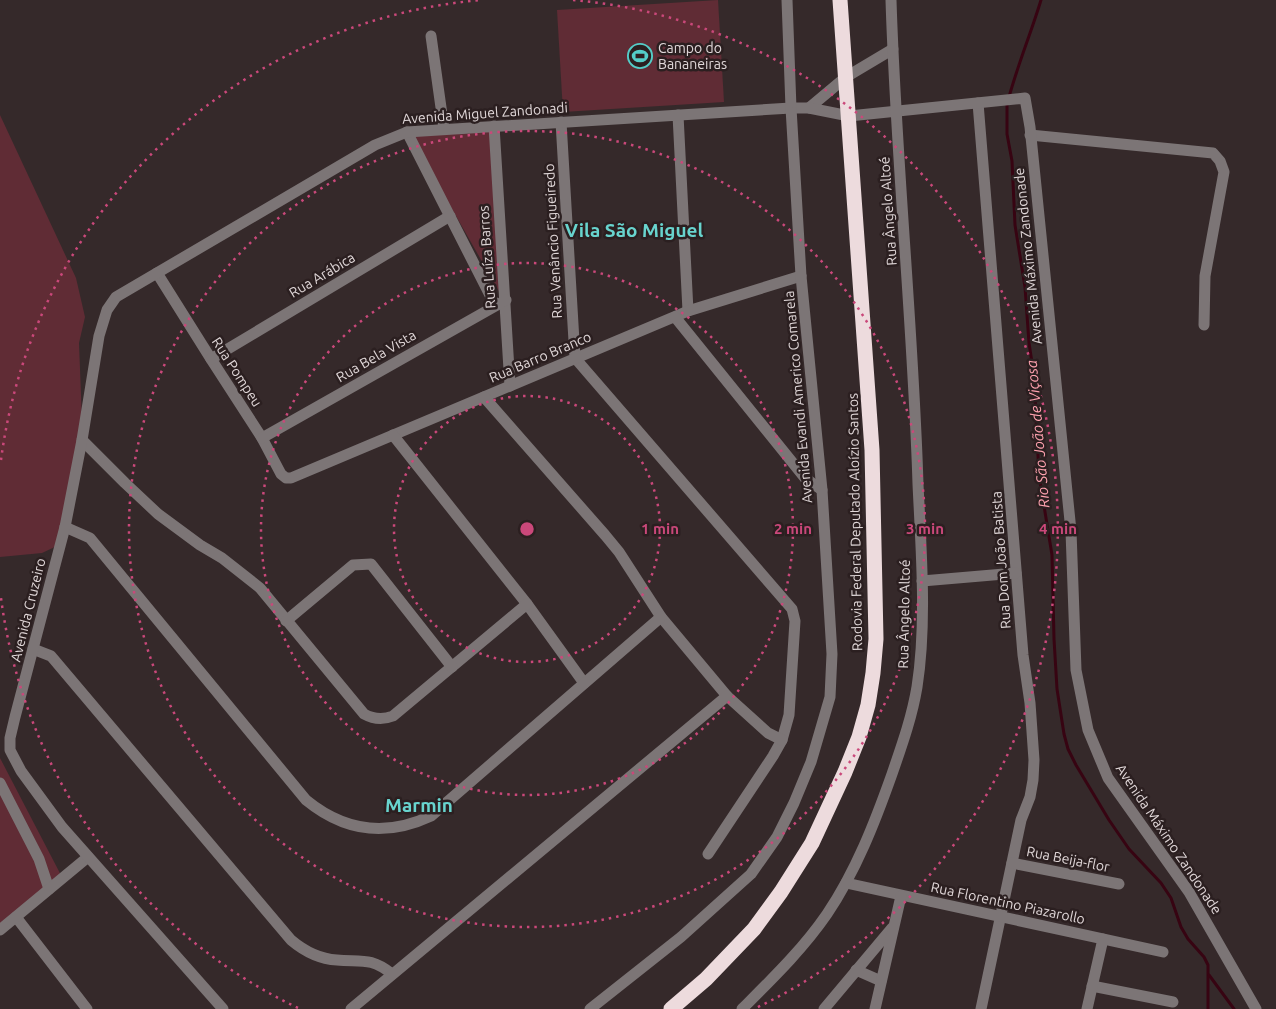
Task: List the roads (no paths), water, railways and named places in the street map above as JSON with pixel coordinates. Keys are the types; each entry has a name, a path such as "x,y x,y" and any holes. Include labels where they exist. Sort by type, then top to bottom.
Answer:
{"highway":[{"name":"Rodovia Federal Deputado Aloízio Santos","path":"671,1009 706,979 754,929 781,892 812,843 845,772 859,736 868,704 876,639 872,450 840,0"}],"street":[{"name":"Avenida Evandi Americo Comarela","path":"590,1009 681,937 751,874 777,837 794,803 811,762 830,698 832,654 822,490 801,276 787,0"},
{"name":"Rua Ângelo Altoé","path":"742,1009 801,948 827,914 846,883 869,835 906,732 917,688 920,661 922,581 916,421 896,110 892,0"},
{"path":"431,36 444,129"},
{"path":"808,108 846,77 893,50"},
{"name":"Avenida Máximo Zandonade","path":"896,110 1025,98 1071,531 1076,670 1088,730 1108,778 1189,892 1256,1009"},
{"name":"Rua Dom João Batista","path":"981,1009 1022,820 1031,789 1034,760 1016,573 982,102"},
{"name":"Avenida Miguel Zandonadi","path":"116,297 375,144 407,132 791,108 808,108 849,116 896,110"},
{"path":"678,115 688,311"},
{"name":"Rua Venâncio Figueiredo","path":"561,122 575,358"},
{"name":"Rua Luíza Barros","path":"494,126 500,303 510,386"},
{"path":"407,132 450,216 500,303"},
{"path":"1030,135 1213,153 1220,161 1224,172 1205,276 1204,325"},
{"name":"Rua Arábica","path":"210,359 450,216"},
{"name":"Rua Pompeu","path":"157,273 262,438 281,474 286,478 296,476"},
{"name":"Rua Barro Branco","path":"296,476 688,311 801,276"},
{"name":"Avenida Cruzeiro","path":"116,297 107,310 99,336 65,527 10,738 10,750 21,771 62,827 222,1009"},
{"name":"Rua Bela Vista","path":"262,438 500,303"},
{"path":"674,317 805,478 822,490"},
{"path":"575,358 792,610 796,621 789,715 782,740 708,854"},
{"path":"484,397 619,552 661,617 727,696 768,733 782,740"},
{"path":"393,436 527,604 584,683"},
{"path":"82,440 158,514 193,540 222,558 260,588 364,714 373,718 383,719 393,716 527,604"},
{"path":"65,527 90,538 306,800 327,815 351,825 375,829 410,825 431,816 661,617"},
{"path":"286,621 353,565 371,564 452,667"},
{"path":"922,581 1016,573"},
{"path":"33,649 51,656 290,940 316,956 335,960 370,962 385,968 392,974"},
{"path":"351,1009 727,696"},
{"path":"0,783 39,859 49,888"},
{"path":"0,930 88,856"},
{"name":"Rua Beija-flor","path":"1012,864 1119,884"},
{"name":"Rua Florentino Piazarollo","path":"846,883 1163,952"},
{"path":"875,1009 901,896"},
{"path":"16,917 87,1009"},
{"path":"824,1009 894,926"},
{"path":"1087,1009 1103,938"},
{"path":"856,970 881,982"},
{"path":"1092,986 1173,1002"}],"waterway":[{"name":"Rio São João de Viçosa","path":"1009,97 1041,0"},
{"name":"Rio São João de Viçosa","path":"1007,103 1007,134 1012,161 1015,225 1025,287 1029,343 1034,376 1039,475 1052,555 1057,689 1064,734 1068,749 1076,765 1109,820 1129,849 1161,883 1171,898 1181,927 1188,939 1204,957 1208,965 1208,1009"},
{"path":"1209,975 1234,1009"}],"place":[{"name":"Campo do Bananeiras","path":"640,56"}],"district":[{"name":"Vila São Miguel","path":"634,230"},
{"name":"Marmin","path":"419,805"}]}
